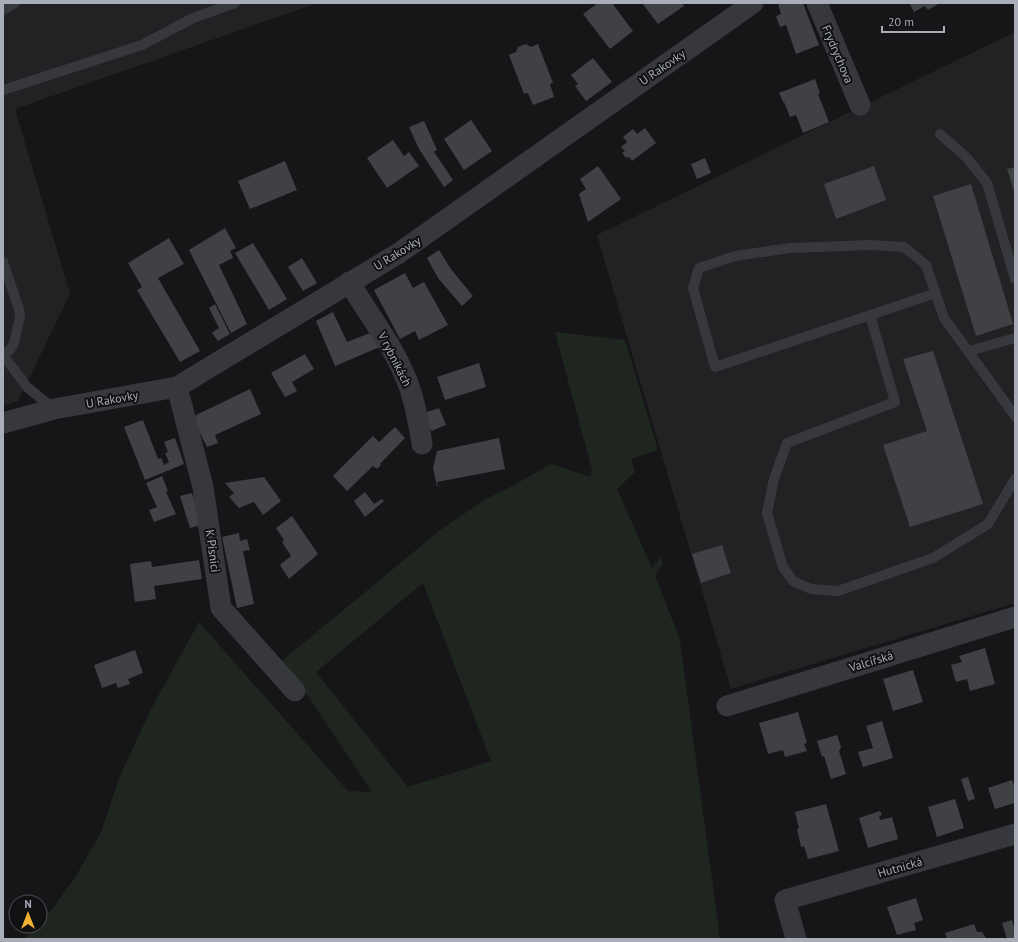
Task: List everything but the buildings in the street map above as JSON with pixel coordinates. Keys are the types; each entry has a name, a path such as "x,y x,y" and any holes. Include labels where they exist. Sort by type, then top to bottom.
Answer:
{"street":[{"name":"U Rakovky","path":"3,423 54,409 178,387 399,253 753,3"},
{"name":"Frydrychova","path":"817,3 860,104"},
{"name":"V rybníkách","path":"349,282 382,332 400,365 410,388 418,419 422,444"},
{"name":"K Písnici","path":"178,387 203,487 221,608 295,691"},
{"name":"Valcířská","path":"727,706 1015,617"},
{"name":"Hutnická","path":"796,939 785,900 1015,834"}],"lane":[{"path":"3,10 15,3"},
{"path":"3,90 142,46 193,18 235,3"},
{"path":"940,134 966,157 987,183 1015,279"},
{"path":"936,293 715,367 692,288 698,268 735,256 790,248 871,245 904,247 926,264 936,293 944,318 1015,416"},
{"path":"3,262 19,309 20,317 14,343 10,350 3,355 27,387 54,409"},
{"path":"870,315 895,402 787,443 774,479 767,513 783,567 793,581 811,590 838,591 933,558 988,524 1015,479"},
{"path":"969,351 1015,338"}],"shaded area":[{"path":"3,3 317,3 15,109 70,294 18,401 3,406"},
{"path":"1015,32 1015,603 731,689 597,235"},
{"path":"555,332 625,340 658,450 631,459 635,472 617,489 652,568 661,557 663,564 655,575 680,640 720,939 24,939 29,934 48,934 48,913 76,876 101,832 119,778 151,709 199,622 348,791 372,792 308,696 278,664 439,531 484,500 551,464 590,477 592,470","holes":["423,583 491,761 408,787 316,672"]}]}
